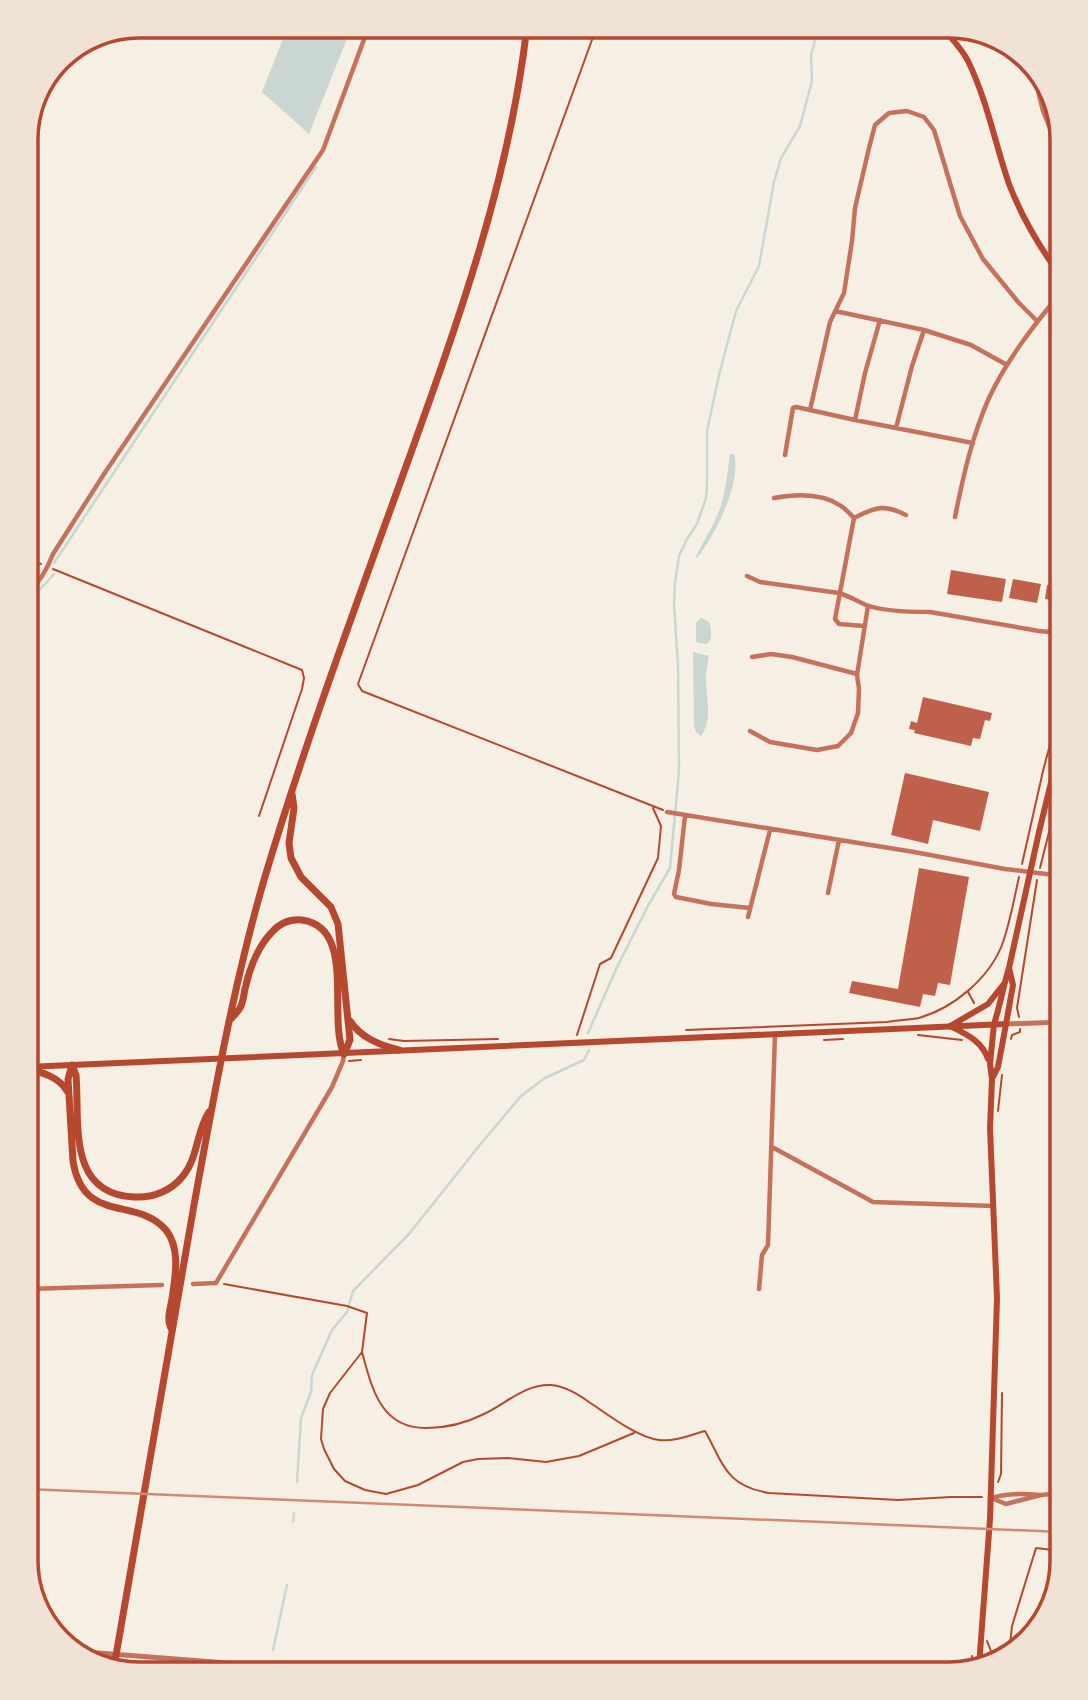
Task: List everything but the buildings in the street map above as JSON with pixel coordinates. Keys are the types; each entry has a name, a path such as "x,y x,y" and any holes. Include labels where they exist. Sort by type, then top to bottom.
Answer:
{"highway":[{"path":"115,1659 217,1082 255,911 339,655 440,374 478,257 503,167 516,107 525,38"},
{"path":"292,794 294,808 289,843 291,858 301,877 329,905 340,930 350,1040 344,1058"},
{"path":"230,1020 240,1006 251,969 269,936 287,922 311,922 325,932 333,947 339,1041 344,1058"},
{"path":"348,1017 363,1035 399,1051"},
{"path":"72,1065 76,1075 82,1158 95,1180 118,1194 148,1197 177,1182 192,1160 203,1122 213,1107"},
{"path":"72,1065 68,1079 74,1167 78,1179 92,1198 105,1205 144,1215 165,1229 175,1251 168,1322 172,1331"},
{"path":"38,1072 57,1080 65,1087 69,1096"}],"main road":[{"path":"951,39 967,60 991,121 1018,204 1038,245 1050,258"},
{"path":"989,1064 994,1024 1035,872 1050,797"},
{"path":"992,1079 998,1067 1013,985 1009,968"},
{"path":"950,1026 988,1004 1004,984"},
{"path":"38,1067 344,1058 399,1051 1006,1024"},
{"path":"950,1026 978,1042 987,1053 992,1079 990,1128 997,1298 988,1498 990,1519 981,1656"}],"street":[{"path":"39,582 53,554 104,474 323,150 364,38"},
{"path":"1039,96 1048,124"},
{"path":"810,410 830,322 844,293 855,208 875,125 889,113 907,111 924,117 934,130 960,216 983,259 1037,321"},
{"path":"955,517 972,443 990,397 1007,365 1050,305"},
{"path":"835,311 924,330 971,345 1007,365"},
{"path":"855,421 880,320"},
{"path":"896,428 924,330"},
{"path":"785,455 793,408 796,407 972,443"},
{"path":"775,498 794,494 818,497 841,506 854,518"},
{"path":"854,518 869,510 890,508 906,515"},
{"path":"854,518 835,619 839,624 864,626"},
{"path":"747,576 760,582 848,595 868,606 930,612 1050,633"},
{"path":"750,731 770,742 817,750 838,746 851,733 858,713 857,674 868,606"},
{"path":"752,657 771,654 792,657 857,674"},
{"path":"667,812 1050,874"},
{"path":"685,816 674,894 676,897 750,908"},
{"path":"748,917 770,829"},
{"path":"828,893 839,840"},
{"path":"1006,1024 1050,1022"},
{"path":"760,1289 762,1255 768,1245 775,1034"},
{"path":"193,1284 216,1283 332,1087 344,1058"},
{"path":"772,1147 873,1202 994,1206"},
{"path":"38,1289 162,1285"},
{"path":"988,1498 1006,1493 1050,1494"},
{"path":"988,1498 1006,1504 1041,1495"},
{"path":"100,1653 203,1661"}],"path":[{"path":"592,39 358,684 362,691 667,812"},
{"path":"39,563 302,670 302,689 259,816"},
{"path":"681,1031 919,1018 944,1008 967,991 986,971 1001,948 1009,924 1050,744"},
{"path":"577,1037 600,964 611,958 658,858 661,826 653,807"},
{"path":"1019,1016 1017,1008 1035,872 1050,821"},
{"path":"967,991 979,1010"},
{"path":"1010,1041 1012,1035 1020,1032"},
{"path":"384,1037 404,1041 497,1039"},
{"path":"344,1058 360,1060"},
{"path":"216,1283 347,1306 367,1313 362,1352 372,1387 384,1408 394,1420 404,1426 440,1428 460,1424 484,1414 527,1389 551,1385 572,1391 636,1432 657,1440 676,1440 705,1431 734,1480 756,1491 898,1500 988,1498"},
{"path":"362,1352 330,1393 323,1409 321,1439 334,1469 345,1481 365,1490 386,1494 418,1485 463,1462 508,1458 546,1462 579,1456 636,1432"},
{"path":"1010,1640 1012,1626 1036,1548 1050,1550"},
{"path":"989,1644 991,1652"}],"shaded area":[{"path":"283,38 347,38 309,134 262,92"},
{"path":"734,454 731,493 719,523 697,558 719,511 730,455"},
{"path":"701,618 710,625 711,638 707,644 696,641 696,623"},
{"path":"693,652 709,656 706,674 708,714 701,736 694,726"}],"waterway":[{"path":"588,1033 618,965 670,868 679,771 678,665 674,604 679,556 697,524 706,498 707,431 719,375 736,311 759,266 781,158 800,126 812,81 811,55 815,39"},
{"path":"54,563 316,167"},
{"path":"39,591 54,574"},
{"path":"297,1482 301,1418 311,1392 312,1375 332,1330 347,1312 353,1291 409,1234 521,1096 545,1078 584,1060 589,1050"},
{"path":"293,1522 294,1513"},
{"path":"273,1650 287,1585"}],"railway":[{"path":"38,1490 1050,1532"}]}
